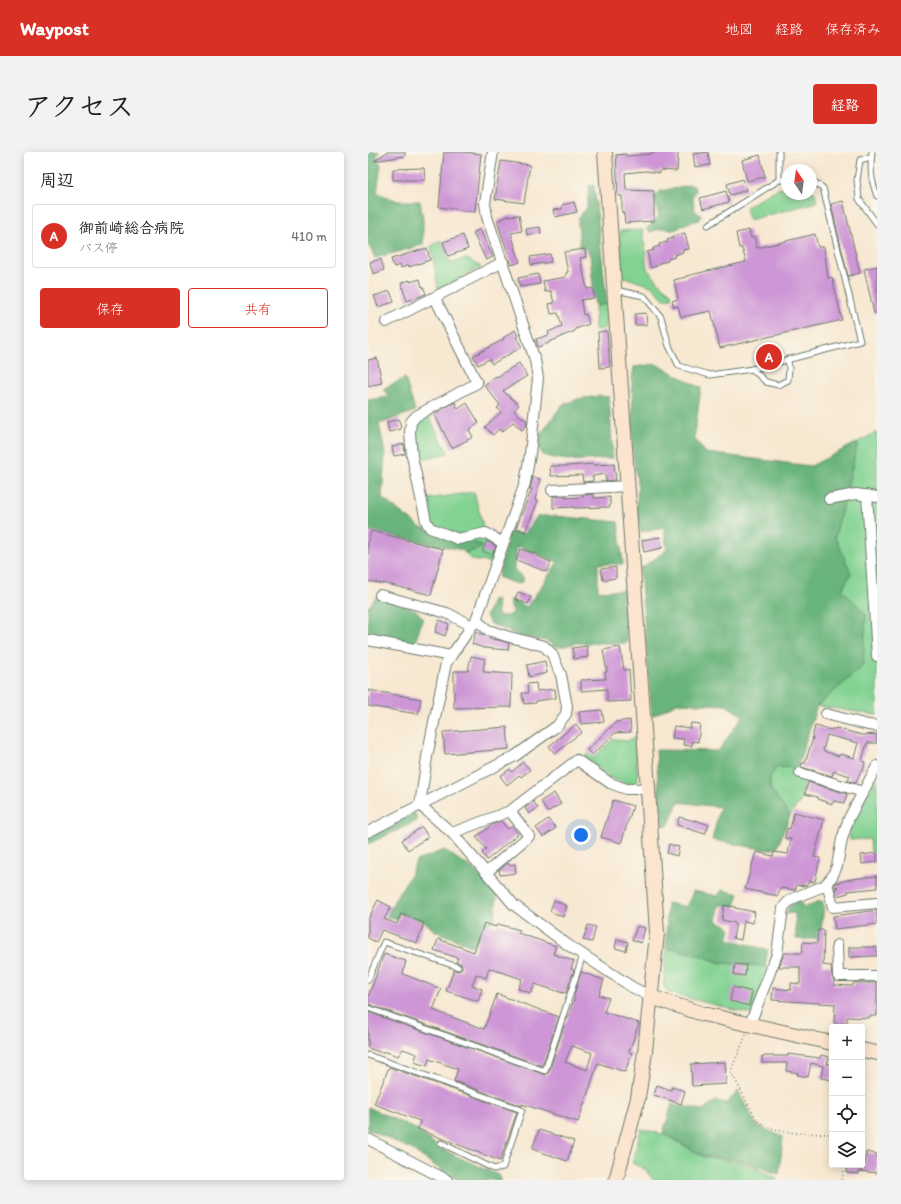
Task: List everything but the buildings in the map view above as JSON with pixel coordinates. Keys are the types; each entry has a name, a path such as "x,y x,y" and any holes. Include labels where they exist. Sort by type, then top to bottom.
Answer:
{"street":[{"path":"420,805 427,756 446,663 474,623 525,483 530,454 538,378 535,360 487,217 485,203 493,152"},
{"path":"605,152 657,933 646,1052 638,1098 616,1180"},
{"path":"386,322 503,262"},
{"path":"435,298 477,383 416,416 411,422 410,433 412,456 426,521 430,528 458,539 486,533 503,543"},
{"path":"552,490 628,486"},
{"path":"829,499 856,494 872,496 877,656"},
{"path":"368,832 515,756 557,726 566,714 567,706 561,675 552,654 544,646 488,630 447,613 380,595"},
{"path":"368,640 451,656"},
{"path":"826,714 877,726"},
{"path":"452,833 510,811 577,760 610,783 626,789 648,789"},
{"path":"750,1024 777,954 783,908 788,902 796,897 824,886 832,878 837,866 842,839 849,818 877,766"},
{"path":"800,773 863,792"},
{"path":"420,805 452,833 514,905 632,987 651,997 703,1014 829,1042"},
{"path":"487,872 529,836 510,811"},
{"path":"827,883 833,907 877,903"},
{"path":"837,945 838,976 877,976"},
{"path":"865,1051 877,1053"},
{"path":"368,1139 447,1180"}],"lane":[{"path":"708,225 779,180 778,152"},
{"path":"872,154 870,170 873,186 877,196"},
{"path":"872,154 860,160 857,180 859,199 877,224"},
{"path":"614,290 644,296 661,317 669,346 679,366 710,375 752,369 860,340 823,188 817,184"},
{"path":"752,369 766,382 778,385 788,380 788,359"},
{"path":"368,980 384,942 458,967"},
{"path":"368,1008 545,1071 583,954"},
{"path":"368,1055 522,1110 503,1167 494,1169 441,1142"}],"path":[{"path":"750,1024 731,1072 756,1119 761,1124 786,1132 829,1134"},
{"path":"842,1180 844,1168"}],"green space":[{"path":"368,152 379,152 376,156 381,165 377,193 398,201 420,201 423,219 423,245 375,258 368,244"},
{"path":"594,185 607,304 595,306 590,255 586,248 580,248 578,223 579,217 587,208 589,186"},
{"path":"690,185 694,186 696,191 692,197 695,211 701,215 699,220 685,224 677,229 671,230 663,228 650,232 646,229 659,216 654,197 661,191"},
{"path":"777,189 781,189 781,200 817,200 817,202 749,220 746,207"},
{"path":"643,230 647,269 663,287 671,293 672,298 664,299 651,286 621,276 620,231"},
{"path":"441,240 450,262 467,259 481,267 441,289 438,288 431,246"},
{"path":"607,303 606,328 595,330 595,307"},
{"path":"656,364 701,388 694,438 706,453 811,466 858,442 835,537 851,573 842,590 866,614 863,666 817,706 797,768 777,767 770,777 770,788 790,816 777,848 768,850 712,840 720,807 678,802 668,826 661,825 656,750 718,751 743,716 726,705 677,703 652,716 640,569 667,550 664,527 641,532 636,510 638,487 633,455 632,379 634,367"},
{"path":"405,378 415,411 379,424 385,453 382,498 420,527 482,545 481,548 465,553 462,550 368,531 368,400 389,397 383,389"},
{"path":"599,396 609,397 613,458 569,460 552,458 543,455 536,441 562,405 578,399"},
{"path":"427,413 448,453 413,461 410,433 416,416"},
{"path":"877,432 877,715 817,706 863,666 866,614 842,590 851,573 835,537 858,442"},
{"path":"474,492 483,526 481,531 457,535 431,524 425,503 429,499"},
{"path":"537,516 555,516 618,522 623,564 598,564 598,591 626,590 627,643 576,643 561,647 554,646 547,641 519,636 489,623 486,615 494,599 497,601 498,616 507,616 514,612 510,606 510,599 527,607 558,562 517,546 514,569 524,579 520,584 498,577 509,532 525,534"},
{"path":"487,536 500,543 493,563 472,560 465,553 479,549 480,544 457,539"},
{"path":"376,596 416,610 423,618 414,646 368,636 368,606 370,606"},
{"path":"635,737 638,784 623,783 610,778 584,758 587,753 593,758 613,739 627,741"},
{"path":"777,767 797,768 799,775 805,778 800,802 790,816 770,788 770,777"},
{"path":"877,778 877,852 871,852 870,839 850,840 849,827"},
{"path":"415,813 417,821 368,844 368,837"},
{"path":"444,850 473,869 497,896 495,917 472,946 435,931 425,922 399,913 397,920 387,917 396,897 410,876 416,861"},
{"path":"722,890 739,894 735,906 719,905 717,921 730,927 728,939 768,950 765,966 721,963 693,953 666,948 667,903 687,907 693,891 718,896"},
{"path":"800,900 803,907 822,901 824,905 820,939 796,939 795,913 786,914 789,906"},
{"path":"666,948 693,953 721,963 765,966 771,968 754,1015 669,993 664,987"},
{"path":"738,1091 756,1125 783,1137 779,1174 737,1160 704,1156 663,1133 672,1104 703,1110 716,1101 727,1103"},
{"path":"368,1107 415,1129 441,1149 498,1175 501,1180 459,1180 447,1174 411,1149 368,1129"},
{"path":"641,1129 663,1134 704,1157 738,1162 771,1175 778,1180 653,1180 645,1169 632,1163"}],"place":[{"name":"御前崎総合病院","path":"769,357"}]}
